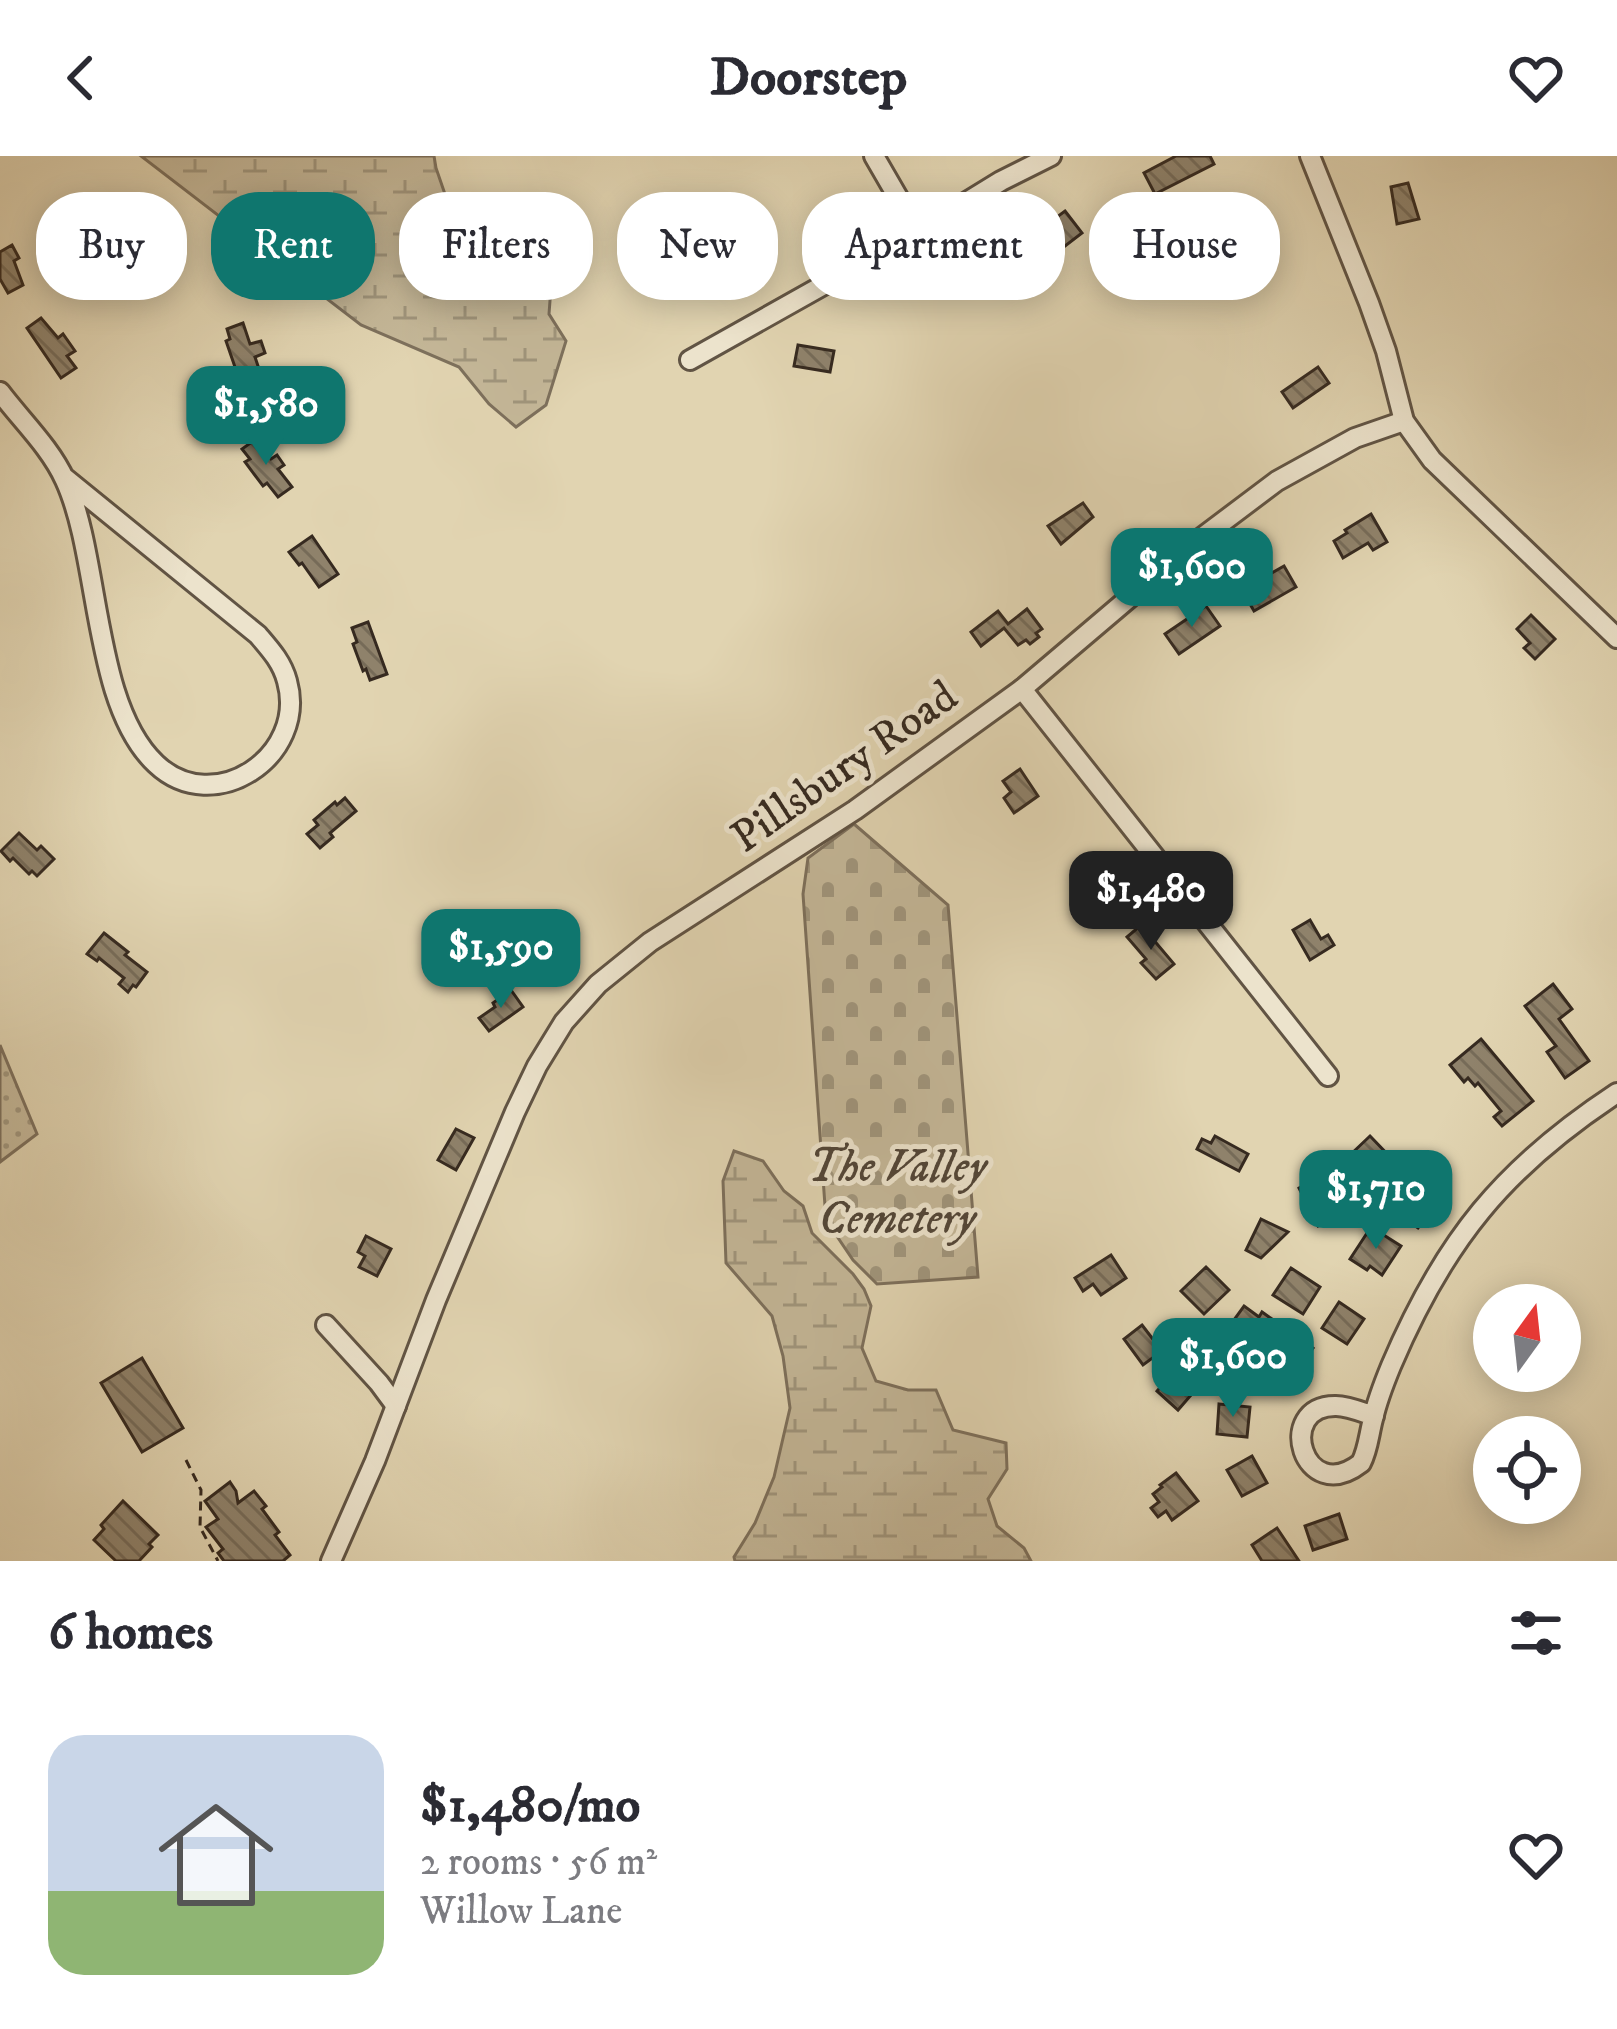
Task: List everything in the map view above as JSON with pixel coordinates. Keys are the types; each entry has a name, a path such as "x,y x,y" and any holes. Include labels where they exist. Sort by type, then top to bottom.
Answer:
{"street":[{"path":"874,156 895,192"},
{"path":"983,192 1051,156"},
{"path":"1310,156 1375,319 1404,421 1444,472 1617,638"},
{"path":"689,361 802,297"},
{"path":"0,392 64,478 258,635 280,662 290,694 286,728 270,758 257,769 226,784 192,784 161,769 139,744 118,697 64,478"},
{"name":"Pillsbury Road","path":"331,1561 490,1168 537,1066 564,1022 598,984 650,942 855,810 1022,689 1188,548 1277,481 1355,438 1404,421"},
{"path":"1022,689 1328,1076"},
{"path":"1374,1416 1334,1406 1313,1413 1302,1430 1305,1458 1311,1466 1333,1474 1354,1469 1365,1456 1389,1372 1442,1263 1520,1167 1617,1093"},
{"path":"326,1325 396,1406"}],"path":[{"path":"186,1460 201,1490 200,1527 218,1561"}],"green space":[{"path":"141,156 434,156 444,192 399,192 399,300 550,300 549,314 566,341 546,405 516,427 489,404 459,367 361,325 328,300 375,300 375,192 211,192 211,210"},
{"name":"The Valley Cemetery","path":"854,824 948,905 978,1277 877,1284 853,1260 826,1220 803,894 808,858"},
{"path":"0,1045 37,1134 0,1162"},
{"path":"734,1151 763,1161 784,1191 803,1206 812,1233 864,1289 871,1306 862,1348 876,1381 908,1390 936,1390 953,1430 1006,1443 1007,1469 988,1499 997,1526 1024,1548 1031,1561 735,1561 774,1477 790,1408 772,1316 726,1263 723,1181"}],"building":[{"path":"1176,156 1210,156 1214,164 1159,192 1154,192 1144,173"},
{"path":"1408,183 1419,219 1397,224 1391,187"},
{"path":"1065,211 1082,233 1065,246"},
{"path":"12,245 23,285 8,293 0,279 0,252"},
{"path":"41,318 58,338 63,334 75,351 67,356 76,368 61,378 27,328"},
{"path":"243,323 250,344 261,341 265,353 255,357 263,381 246,386 226,341 230,339 227,329"},
{"path":"798,345 834,351 830,372 794,366"},
{"path":"1318,367 1329,383 1293,408 1282,392"},
{"path":"256,439 271,459 277,455 284,465 278,469 292,487 278,497 245,462 250,459 242,449"},
{"path":"1083,503 1093,517 1061,544 1048,526"},
{"path":"1371,514 1387,542 1373,550 1368,543 1343,558 1334,541"},
{"path":"312,536 338,574 319,587 289,552"},
{"path":"1284,566 1296,587 1254,611 1242,590"},
{"path":"1206,606 1220,626 1179,654 1165,634"},
{"path":"1027,609 1042,629 1030,644 1026,640 1018,645 1004,628 981,646 971,632 998,611 1008,624"},
{"path":"1531,615 1555,639 1535,659 1524,648 1530,643 1517,629"},
{"path":"368,622 387,674 370,680 353,644 357,642 352,628"},
{"path":"1020,769 1038,796 1014,813 1004,798 1011,792 1003,781"},
{"path":"345,798 356,811 320,848 307,834 318,825 314,820"},
{"path":"19,833 54,859 37,876 1,851"},
{"path":"1310,920 1321,939 1328,935 1334,945 1310,960 1293,930"},
{"path":"1141,925 1174,964 1156,979 1127,937"},
{"path":"104,933 147,972 128,992 119,984 124,978 87,954"},
{"path":"1553,984 1572,1009 1559,1019 1589,1061 1565,1078 1547,1052 1556,1046 1525,1006"},
{"path":"511,990 523,1007 489,1031 479,1018"},
{"path":"1481,1039 1533,1101 1502,1126 1494,1117 1501,1111 1478,1083 1475,1086 1468,1078 1464,1082 1450,1065"},
{"path":"456,1129 474,1138 456,1170 438,1160"},
{"path":"1215,1136 1248,1154 1239,1171 1197,1149 1202,1139 1211,1143"},
{"path":"1370,1136 1393,1160 1367,1184 1348,1157"},
{"path":"1309,1182 1313,1190 1330,1182 1345,1213 1318,1226 1299,1188"},
{"path":"1397,1183 1432,1209 1418,1228 1383,1202"},
{"path":"1261,1219 1288,1232 1261,1258 1246,1250"},
{"path":"1371,1227 1401,1246 1382,1275 1350,1259"},
{"path":"366,1236 391,1249 377,1276 359,1267 365,1256 358,1252"},
{"path":"1111,1255 1126,1278 1101,1295 1093,1284 1083,1291 1075,1278"},
{"path":"1206,1267 1229,1290 1204,1314 1181,1291"},
{"path":"1291,1268 1320,1287 1303,1314 1273,1295"},
{"path":"1339,1302 1364,1319 1347,1344 1322,1328"},
{"path":"1244,1306 1259,1317 1262,1312 1313,1348 1296,1372 1255,1343 1249,1351 1223,1335"},
{"path":"1142,1325 1162,1351 1143,1365 1124,1339"},
{"path":"142,1358 183,1428 142,1452 101,1383"},
{"path":"1177,1368 1198,1387 1178,1410 1157,1391"},
{"path":"1219,1404 1250,1407 1247,1437 1217,1434"},
{"path":"1252,1456 1267,1483 1242,1496 1227,1470"},
{"path":"1176,1473 1198,1501 1172,1520 1166,1511 1158,1517 1151,1508 1159,1502 1153,1494"},
{"path":"230,1482 238,1503 254,1491 266,1506 262,1509 290,1555 283,1561 224,1561 218,1553 223,1549 206,1527 218,1519 205,1501"},
{"path":"123,1501 158,1535 139,1561 116,1561 94,1540"},
{"path":"1339,1514 1347,1539 1313,1550 1305,1526"},
{"path":"1277,1528 1299,1561 1262,1561 1252,1545"}]}
